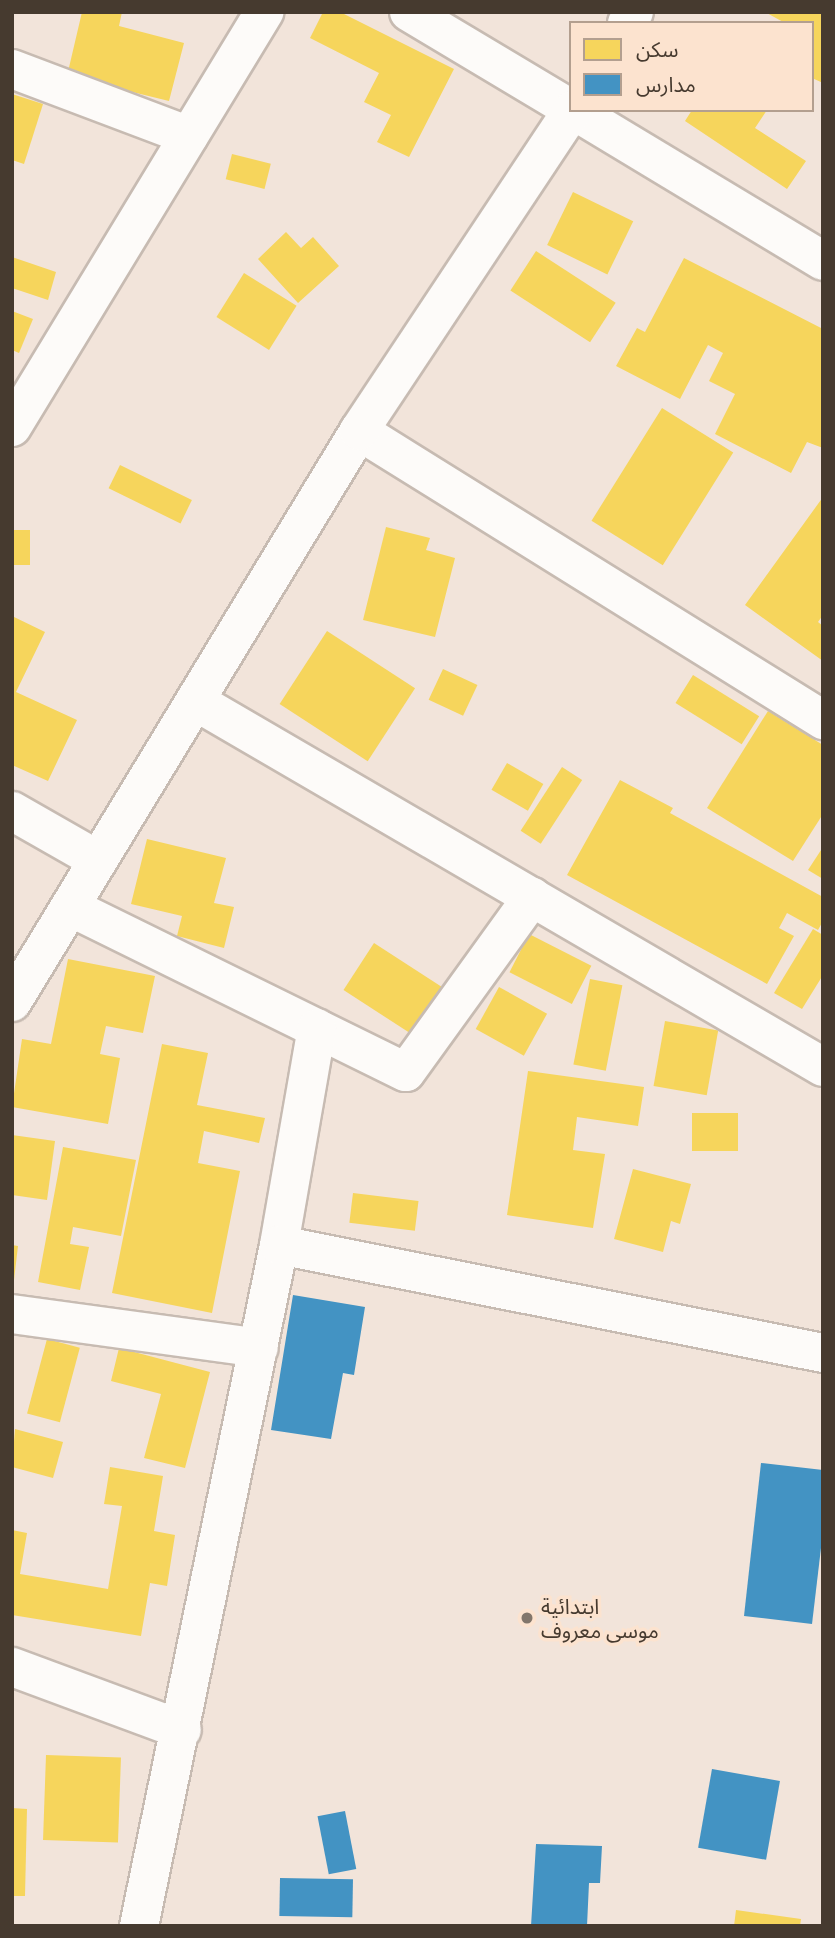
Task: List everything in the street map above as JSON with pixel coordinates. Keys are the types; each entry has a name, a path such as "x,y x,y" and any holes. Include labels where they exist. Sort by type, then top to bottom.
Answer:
{"street":[{"path":"12,427 264,12"},
{"path":"409,12 569,108"},
{"path":"12,69 189,136"},
{"path":"12,1002 359,430 571,112"},
{"path":"575,112 823,261"},
{"path":"359,430 823,720"},
{"path":"195,701 823,1067"},
{"path":"12,811 98,860"},
{"path":"70,907 406,1072 532,897"},
{"path":"139,1926 182,1730 259,1348 317,1028"},
{"path":"279,1245 823,1353"},
{"path":"12,1314 259,1348"},
{"path":"12,1667 182,1730"}],"building: سكن":[{"path":"82,12 122,12 119,26 184,43 169,101 67,76"},
{"path":"323,12 340,12 454,69 409,157 377,142 391,115 364,102 379,73 310,38"},
{"path":"765,12 823,12 823,83 814,79 814,21 781,21"},
{"path":"12,94 43,104 24,164 12,160"},
{"path":"691,112 766,112 755,128 806,161 787,189 685,121"},
{"path":"232,154 271,164 265,189 226,179"},
{"path":"573,192 633,221 607,274 547,245"},
{"path":"286,232 301,248 313,237 339,266 298,303 258,259"},
{"path":"536,251 616,303 590,342 510,290"},
{"path":"12,257 56,272 48,300 12,288"},
{"path":"684,258 823,329 823,448 807,442 791,473 715,434 735,394 709,381 723,353 708,345 680,399 616,366 637,328 645,332"},
{"path":"244,273 297,306 269,350 216,317"},
{"path":"12,311 33,319 19,353 12,350"},
{"path":"662,408 733,453 663,565 592,521"},
{"path":"120,465 192,500 181,523 109,488"},
{"path":"823,497 823,615 818,622 823,626 823,661 745,605"},
{"path":"386,527 430,538 426,550 455,558 435,637 363,620"},
{"path":"12,530 30,530 30,565 12,565"},
{"path":"12,616 45,632 16,692 77,720 48,781 12,765"},
{"path":"327,631 415,688 368,761 280,704"},
{"path":"443,669 477,685 463,716 429,700"},
{"path":"693,675 759,716 742,744 676,703"},
{"path":"768,711 823,745 823,814 793,861 707,808"},
{"path":"507,763 543,784 528,811 492,790"},
{"path":"562,767 582,780 541,844 521,831"},
{"path":"620,780 673,808 670,813 823,897 823,921 818,930 787,913 779,928 794,936 767,984 567,875"},
{"path":"147,839 226,858 214,903 234,907 224,948 177,936 182,916 131,904"},
{"path":"823,847 823,879 808,870"},
{"path":"813,929 823,935 823,975 802,1009 774,993"},
{"path":"529,934 591,966 572,1004 509,972"},
{"path":"374,943 442,987 411,1034 344,990"},
{"path":"68,959 155,976 143,1033 106,1026 100,1054 120,1058 108,1124 12,1107 22,1039 51,1044"},
{"path":"590,979 622,985 606,1071 573,1064"},
{"path":"499,987 547,1014 524,1056 476,1029"},
{"path":"665,1021 718,1030 707,1095 654,1086"},
{"path":"162,1044 208,1053 197,1105 265,1118 259,1143 204,1131 198,1163 240,1171 212,1313 112,1293"},
{"path":"528,1071 644,1087 638,1126 577,1117 573,1150 605,1154 593,1228 507,1215"},
{"path":"692,1113 738,1113 738,1151 692,1151"},
{"path":"12,1135 55,1141 47,1200 12,1195"},
{"path":"63,1147 136,1160 121,1236 73,1227 70,1244 89,1247 80,1290 38,1282"},
{"path":"633,1169 691,1184 680,1224 671,1221 663,1252 614,1239"},
{"path":"353,1193 419,1201 415,1231 349,1223"},
{"path":"12,1245 18,1246 14,1280 12,1280"},
{"path":"47,1339 80,1348 60,1422 27,1413"},
{"path":"119,1348 210,1372 185,1468 144,1458 161,1394 111,1381"},
{"path":"15,1429 63,1442 53,1478 12,1467"},
{"path":"110,1467 163,1476 154,1531 175,1535 167,1586 150,1583 141,1636 12,1615 12,1530 27,1533 20,1574 108,1589 122,1506 104,1504"},
{"path":"46,1755 121,1758 118,1843 43,1840"},
{"path":"12,1808 27,1809 25,1896 12,1896"},
{"path":"736,1910 801,1919 800,1926 734,1926"}],"building: مدارس":[{"path":"293,1295 365,1307 354,1375 343,1373 331,1439 271,1430"},
{"path":"761,1463 823,1470 823,1531 812,1624 744,1616"},
{"path":"712,1769 780,1781 766,1860 698,1848"},
{"path":"345,1811 356,1869 329,1874 318,1816"},
{"path":"536,1844 602,1846 600,1883 589,1883 587,1926 531,1926"},
{"path":"280,1878 353,1879 352,1917 279,1916"}],"place":[{"name":"ابتدائية موسى معروف","path":"527,1618"}]}
